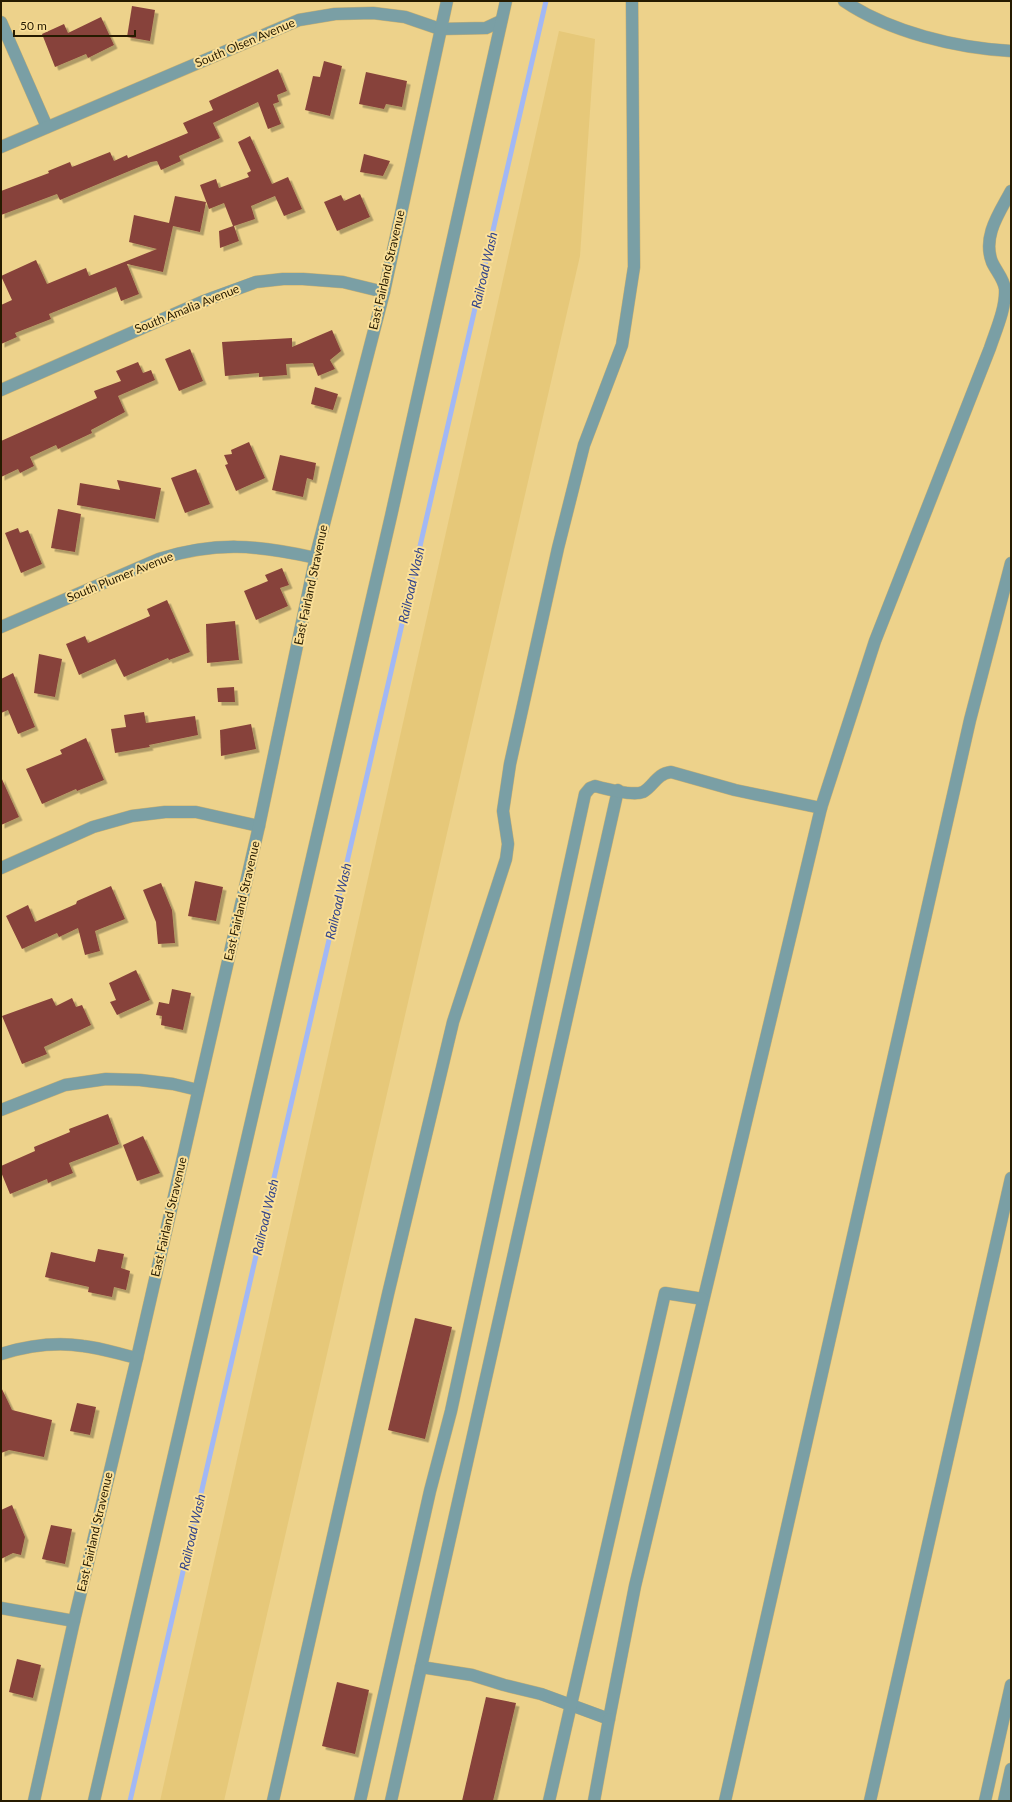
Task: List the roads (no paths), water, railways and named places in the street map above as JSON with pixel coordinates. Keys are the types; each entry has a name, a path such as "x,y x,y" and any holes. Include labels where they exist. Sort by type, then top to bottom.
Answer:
{"street":[{"name":"East Fairland Stravenue","path":"34,1801 74,1621 137,1358 259,826 316,558 384,292 447,1"},
{"path":"94,1801 391,516 506,1"},
{"path":"273,1801 388,1294 453,1022 506,859 508,844 503,811 510,764 558,548 584,445 622,345 634,267 632,1"},
{"path":"844,1 880,22 912,33 985,50 1011,51"},
{"name":"South Olsen Avenue","path":"1,147 299,20 335,14 373,13 405,17 440,28 486,28 501,21"},
{"path":"1,22 47,128"},
{"path":"594,1801 635,1586 821,808 875,641 992,342 1005,302 1005,288 990,256 989,246 992,228 1011,191"},
{"name":"South Amalia Avenue","path":"1,390 204,301 256,282 283,279 303,279 343,282 384,292"},
{"name":"South Plumer Avenue","path":"1,627 159,559 183,552 208,547 256,547 277,549 316,558"},
{"path":"725,1801 970,720 1011,562"},
{"path":"360,1801 430,1490 451,1411 585,794 590,788 595,786 636,793 644,791 664,773 671,772 735,790 821,808"},
{"path":"391,1801 618,790"},
{"path":"1,868 93,827 132,816 165,812 196,812 259,826"},
{"path":"1,1110 65,1084 106,1079 153,1082 198,1090"},
{"path":"870,1801 1011,1178"},
{"path":"549,1801 665,1293 703,1299"},
{"path":"1,1354 57,1344 83,1346 137,1358"},
{"path":"1,1608 74,1621"},
{"path":"421,1666 472,1675 541,1694 609,1719"},
{"path":"985,1801 1011,1685"},
{"path":"1004,1801 1011,1768"}],"waterway":[{"name":"Railroad Wash","path":"130,1801 546,1"}]}
